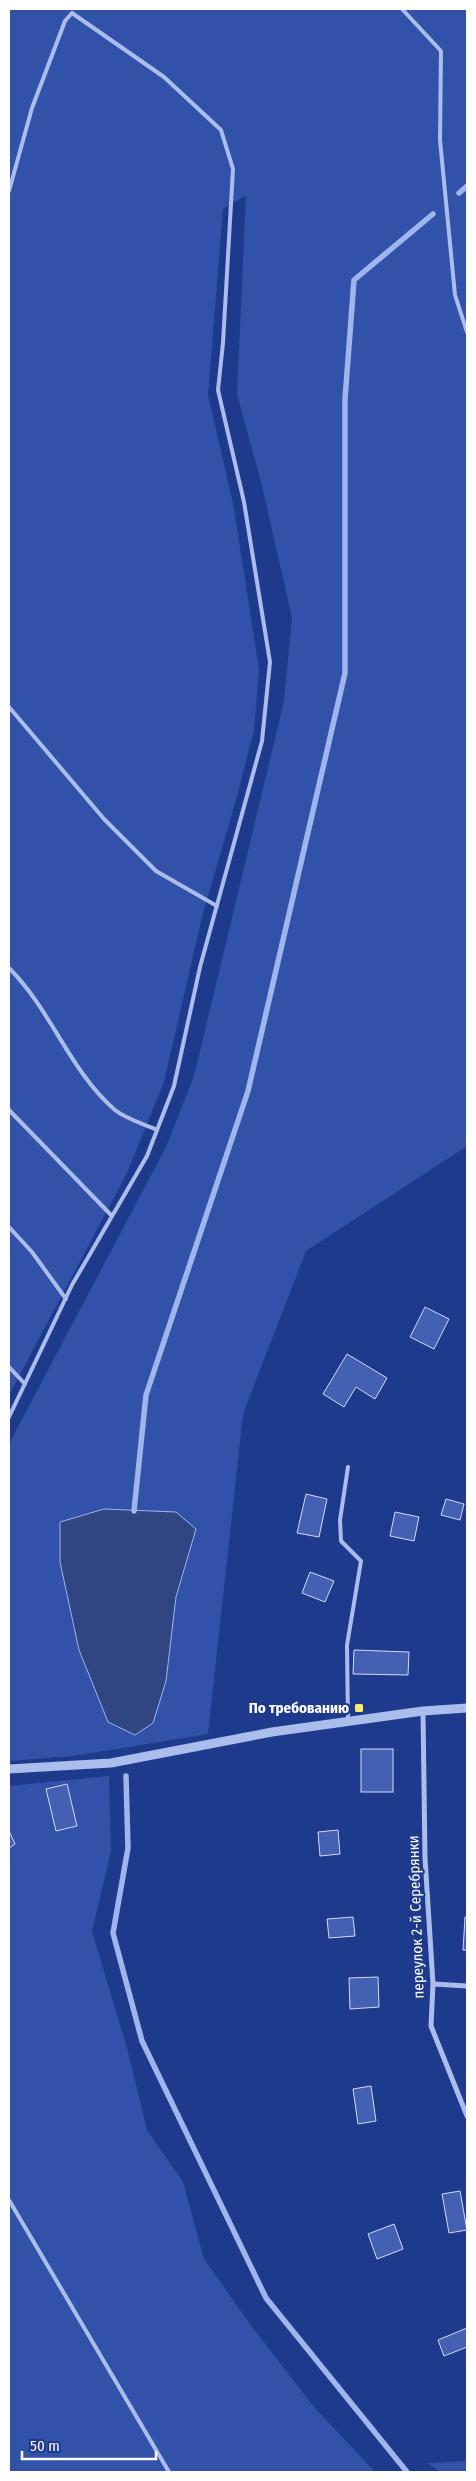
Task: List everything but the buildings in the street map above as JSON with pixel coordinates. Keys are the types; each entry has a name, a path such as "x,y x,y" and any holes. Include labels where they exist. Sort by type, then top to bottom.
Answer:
{"street":[{"path":"9,1769 111,1763 272,1732 423,1711 467,1708"},
{"name":"переулок 2-й Серебрянки","path":"423,1711 425,1858 433,1984 431,2026 467,2116"},
{"path":"433,1984 467,1986"}],"lane":[{"path":"402,9 442,51 440,140 456,295 467,332"},
{"path":"9,191 32,108 65,21 71,11 164,77 221,130 232,169 224,342 218,390 244,502 270,662 262,741 200,967 174,1086 147,1156 66,1298 9,1417"},
{"path":"9,706 104,819 156,870 217,906"},
{"path":"9,968 23,982 53,1024 81,1075 117,1111 157,1130"},
{"path":"9,1110 112,1216"},
{"path":"9,1227 32,1252 66,1298"},
{"path":"9,1367 25,1384"},
{"path":"348,1466 340,1520 341,1541 361,1562 347,1645 348,1722"},
{"path":"9,2200 169,2472"}],"shaded area":[{"path":"9,9 467,9 467,1146 306,1251 243,1414 208,1734 73,1756 9,1761 9,1450 11,1440 166,1147 194,1076 284,701 292,618 262,486 237,394 246,195 223,209 208,395 233,503 259,669 254,730 203,913 164,1082 127,1173 9,1395"},
{"path":"104,1509 176,1512 196,1529 176,1597 166,1681 153,1723 135,1735 108,1722 79,1650 60,1562 60,1522"},
{"path":"109,1776 111,1852 92,1931 127,2048 147,2130 183,2182 204,2259 252,2327 314,2407 375,2472 9,2472 9,1786"},
{"path":"467,2461 467,2472 441,2472 427,2463"}],"waterway":[{"path":"459,193 467,186"},
{"path":"134,1511 146,1395 248,1091 345,673 345,399 354,280 433,214"},
{"path":"126,1776 128,1848 113,1933 142,2041 266,2298 407,2472"}],"place":[{"name":"По требованию","path":"359,1708"}]}
